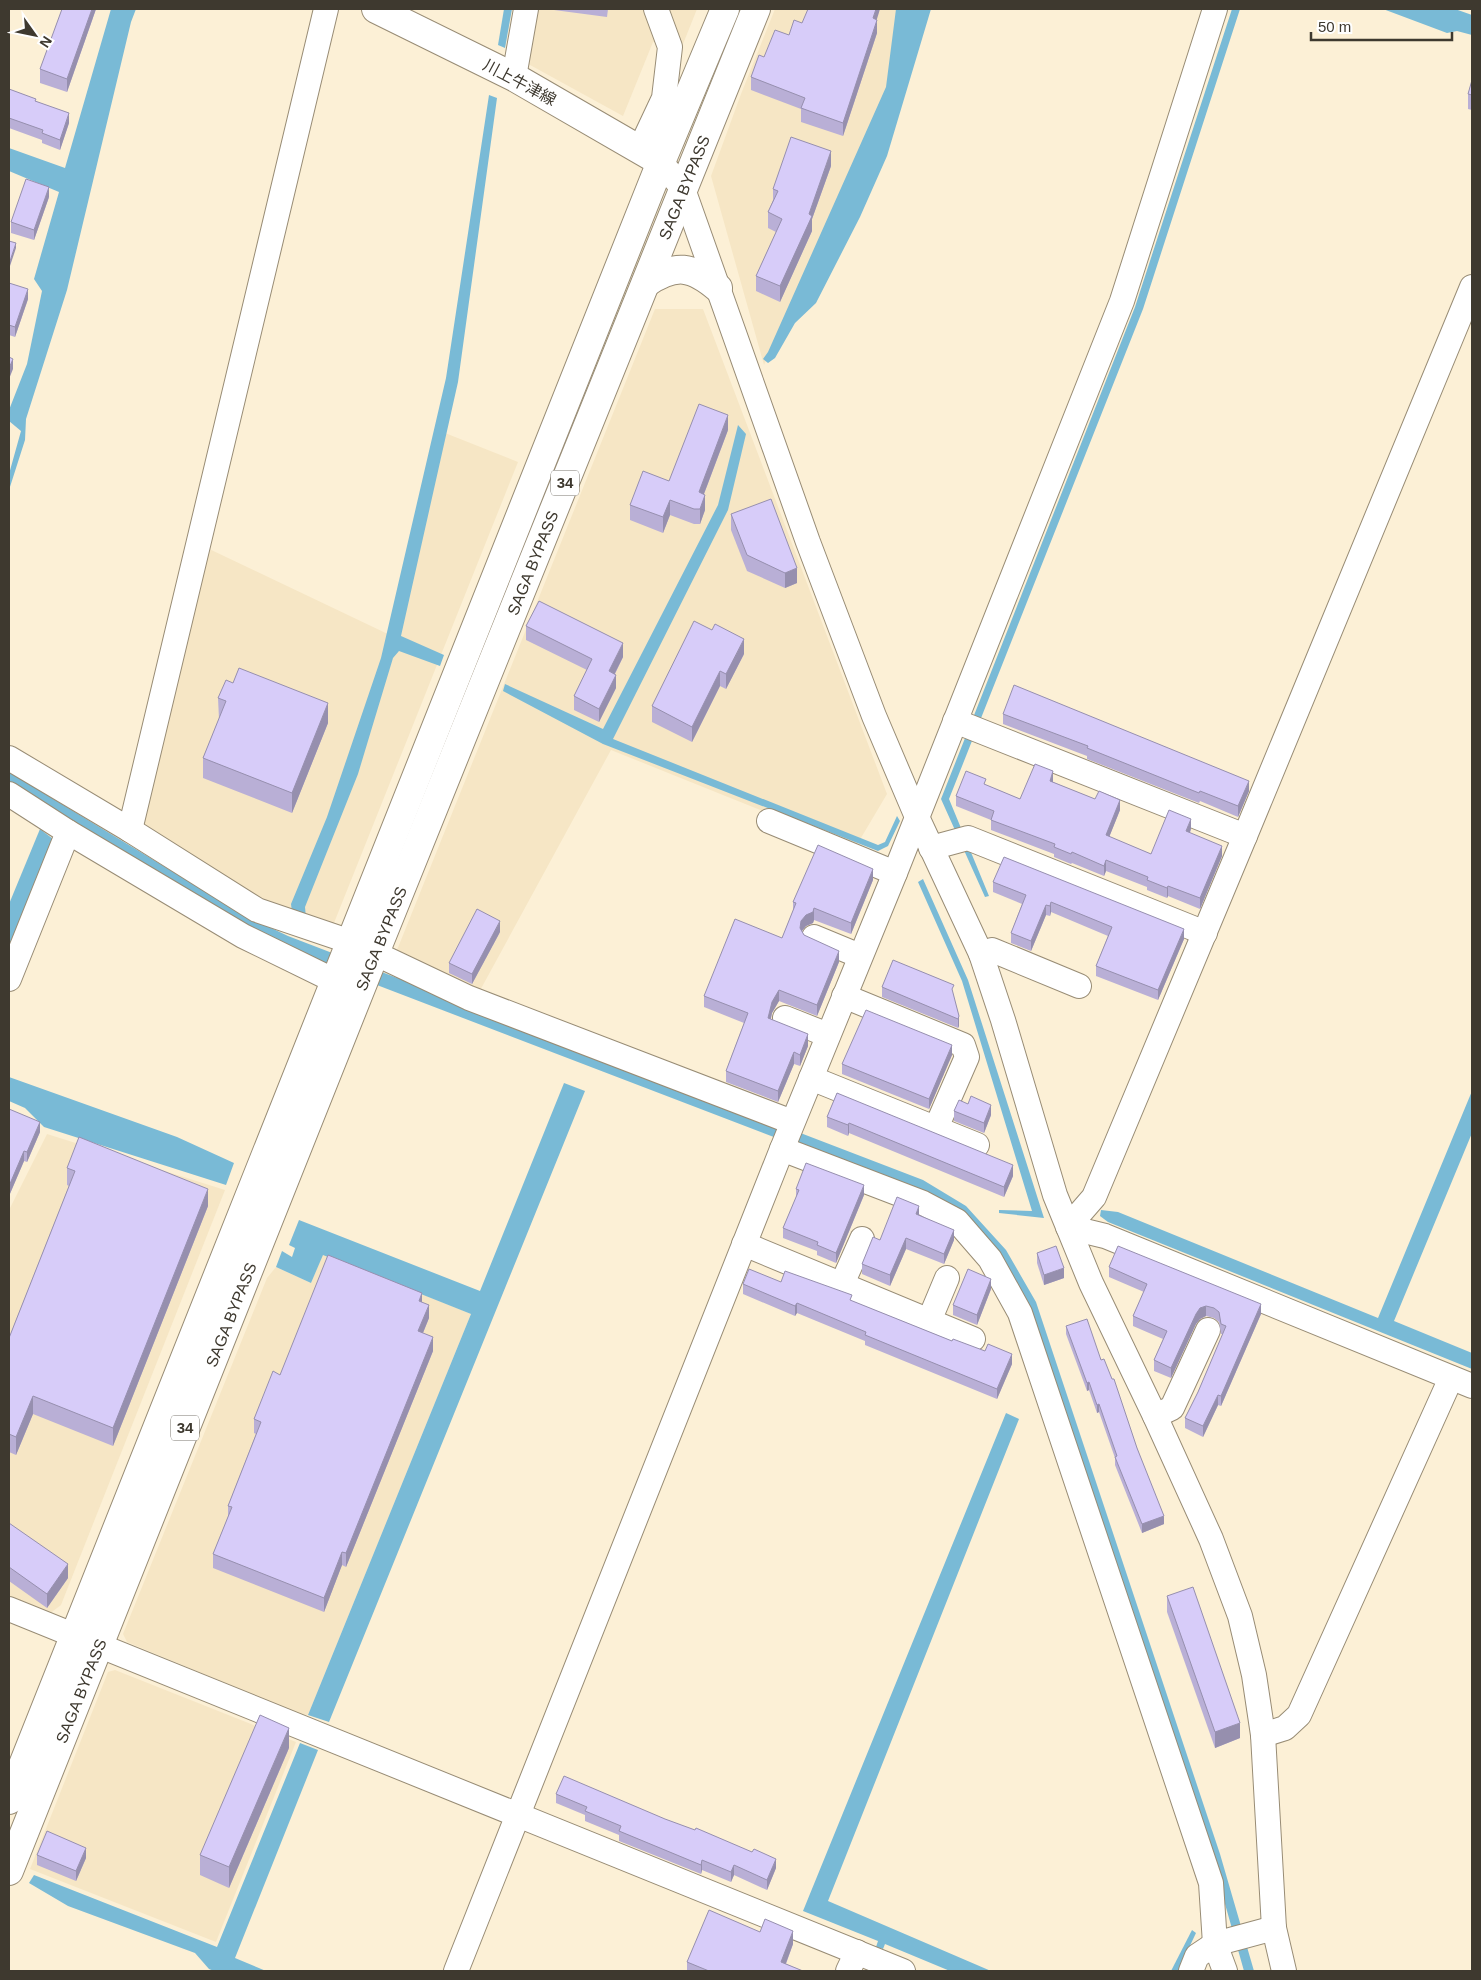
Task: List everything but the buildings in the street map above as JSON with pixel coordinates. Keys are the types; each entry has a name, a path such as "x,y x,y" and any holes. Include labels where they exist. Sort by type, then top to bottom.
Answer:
{"main road":[{"name":"川上牛津線","path":"376,9 514,77 651,155"},
{"name":"SAGA BYPASS","path":"9,1800 86,1640 363,986 362,950 651,155 725,9"},
{"name":"SAGA BYPASS","path":"9,1871 86,1640 336,979 362,950 646,283 756,9"},
{"path":"646,283 661,273 682,268 704,276 718,288"}],"street":[{"path":"130,830 326,9"},
{"path":"514,77 526,9"},
{"path":"656,9 670,47 664,98 651,155 683,189 808,542 874,716 917,818 950,843 1205,933"},
{"path":"456,1971 792,1122 895,873 1122,301 1215,9"},
{"path":"1068,1227 1094,1197 1246,836 1472,287"},
{"path":"955,721 1246,836"},
{"path":"9,758 130,830 257,910 362,950 469,998 792,1122"},
{"path":"9,794 68,832 243,936 336,979"},
{"path":"769,821 895,873"},
{"path":"9,978 68,832"},
{"path":"950,843 981,954 1003,1020 1055,1195 1091,1282 1211,1538 1240,1616 1254,1675 1263,1735 1274,1928 1284,1971"},
{"path":"814,937 860,956"},
{"path":"981,954 992,950 1079,986"},
{"path":"844,996 963,1045 967,1057 936,1128"},
{"path":"785,1018 828,1035"},
{"path":"811,1078 976,1145"},
{"path":"782,1149 923,1203 957,1221 990,1259 1020,1313 1231,1940 1225,1971"},
{"path":"1068,1227 1105,1236 1472,1386"},
{"path":"842,1284 862,1239"},
{"path":"744,1244 973,1339"},
{"path":"929,1320 947,1278"},
{"path":"1155,1416 1172,1408 1208,1330"},
{"path":"1263,1735 1285,1728 1300,1716 1451,1378"},
{"path":"9,1609 518,1815 853,1962 903,1971"},
{"path":"1191,1971 1197,1956 1231,1940 1274,1928"}],"shaded area":[{"path":"531,9 697,9 683,44 653,42 623,116 521,60"},
{"path":"775,9 915,9 893,84 764,365 711,176"},
{"path":"655,309 703,309 887,794 855,848 611,750 477,996 395,955"},
{"path":"440,431 518,462 332,928 263,906 139,825 205,547 392,636"},
{"path":"47,1134 225,1190 61,1605 49,1614 9,1597 9,1210"},
{"path":"323,1254 471,1314 308,1715 300,1714 127,1642 123,1634 267,1278 276,1267 311,1283"},
{"path":"115,1670 296,1742 216,1942 30,1869 108,1672"}],"water":[{"path":"111,9 136,9 131,22 67,290 26,419 25,440 9,490 9,474 21,431 9,421 9,410 27,364 42,291 34,279 59,192 9,171 9,148 65,168"},
{"path":"504,9 512,9 505,48 498,45"},
{"path":"896,9 931,9 887,156 860,217 816,303 795,323 775,358 768,363 763,359 768,352 886,87"},
{"path":"1232,9 1240,9 1143,309 949,799 989,896 985,897 941,799 1135,307"},
{"path":"1383,9 1455,9 1472,15 1472,35 1457,31 1447,33"},
{"path":"489,95 497,98 458,382 401,636 444,655 440,666 399,651 393,658 358,774 305,907 306,918 292,912 291,904 327,817 381,658 446,378"},
{"path":"738,425 746,434 728,510 613,739 878,845 885,842 897,816 900,821 888,846 878,851 603,744 503,691 505,684 603,729 718,505"},
{"path":"9,772 244,915 288,936 923,1180 966,1206 1006,1250 1036,1302 1220,1854 1254,1971 1244,1971 1210,1851 1024,1307 917,1192 283,949 9,783"},
{"path":"40,829 53,839 9,946 9,904"},
{"path":"923,879 968,980 1044,1218 999,1213 999,1210 1032,1211 962,981 918,882"},
{"path":"9,1077 177,1137 234,1163 226,1185 44,1127 25,1108 9,1101"},
{"path":"564,1083 585,1091 329,1722 308,1715 471,1314 323,1255 311,1283 276,1267 282,1251 292,1257 295,1248 289,1245 299,1220 480,1291"},
{"path":"1472,1091 1472,1133 1394,1321 1472,1353 1472,1369 1108,1222 1100,1216 1101,1210 1118,1212 1378,1318"},
{"path":"1006,1413 1019,1419 828,1901 991,1971 950,1971 885,1944 883,1949 876,1947 878,1941 803,1911"},
{"path":"300,1743 318,1750 235,1958 266,1971 214,1971 209,1969 195,1953 68,1906 29,1883 34,1875 217,1947"},
{"path":"1192,1930 1196,1933 1178,1971 1171,1971"}]}
